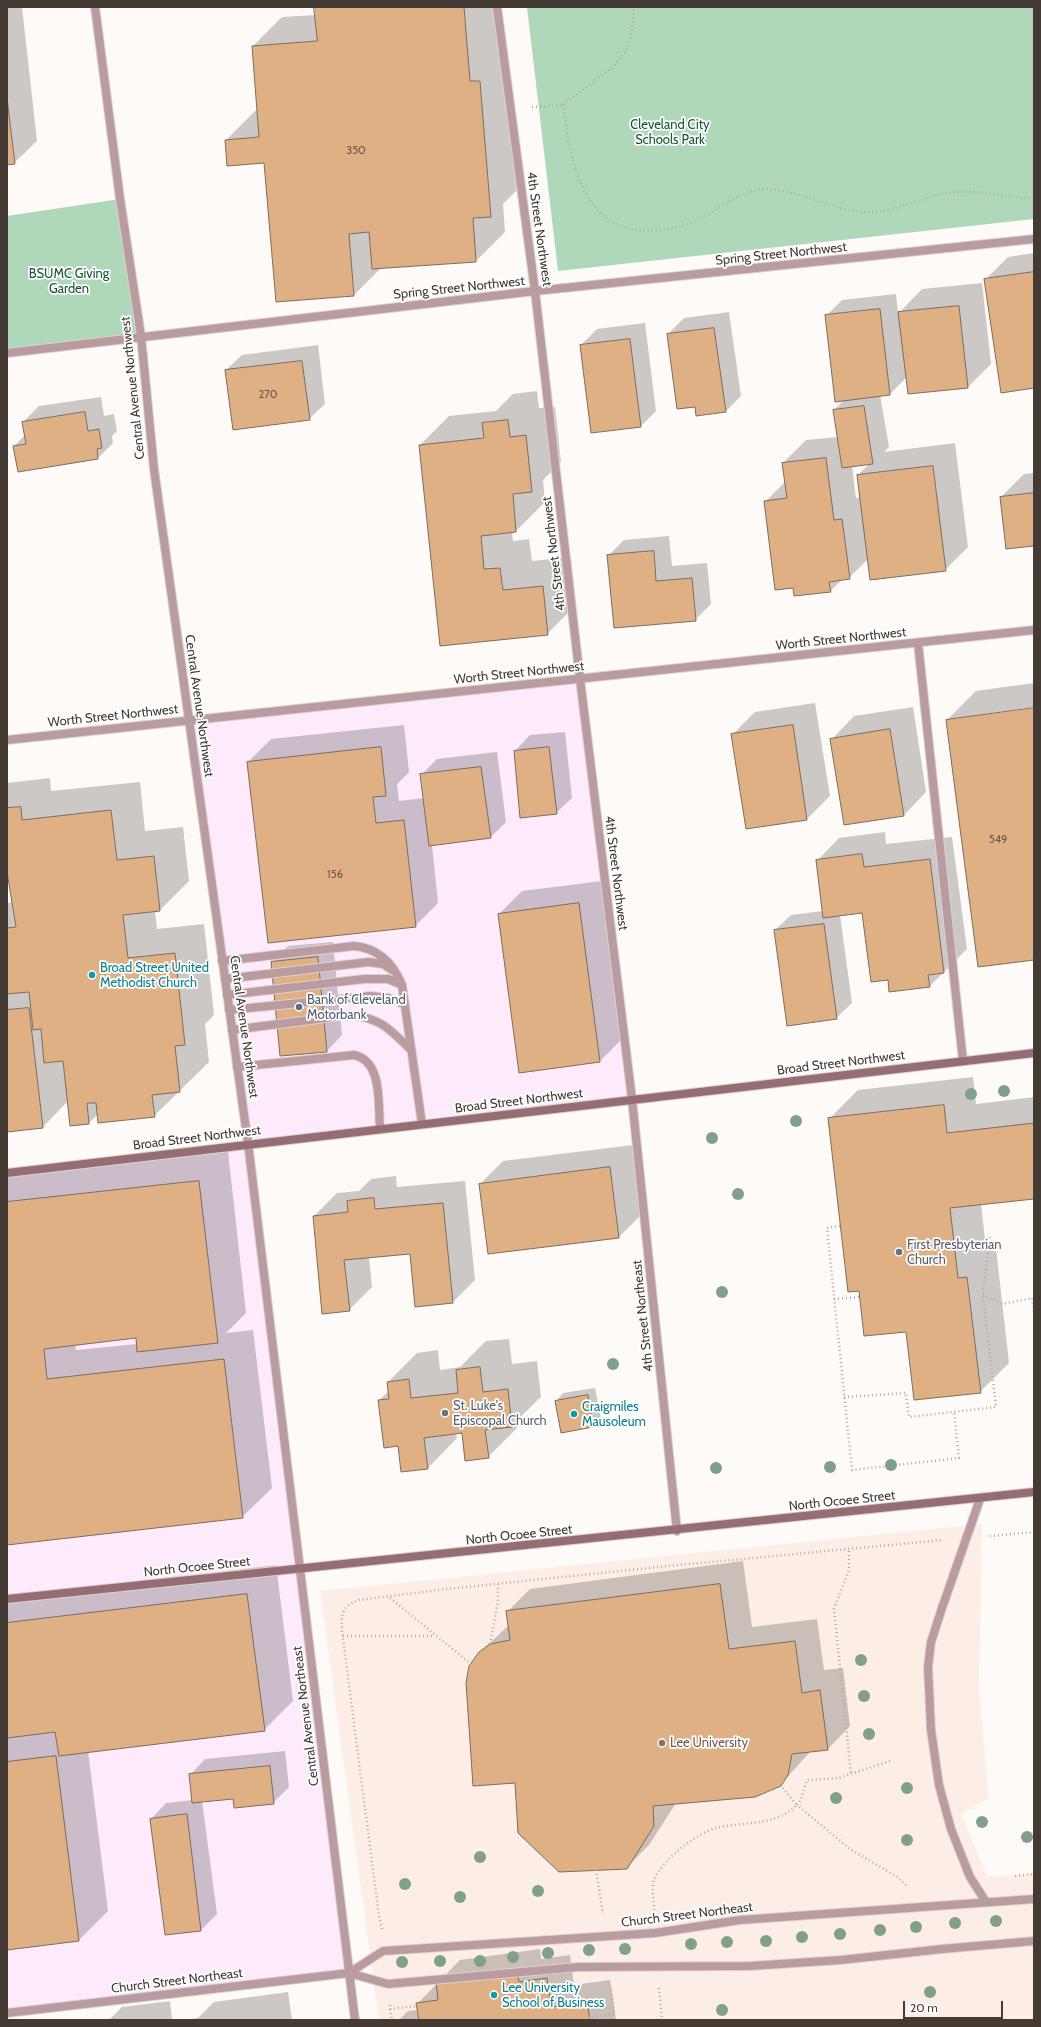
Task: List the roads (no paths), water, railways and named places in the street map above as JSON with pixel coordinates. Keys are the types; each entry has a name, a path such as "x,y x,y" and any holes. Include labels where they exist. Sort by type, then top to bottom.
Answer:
{"main road":[{"name":"Broad Street Northwest","path":"7,1173 632,1098 1034,1053"},
{"name":"North Ocoee Street","path":"7,1600 677,1531 1034,1492"}],"street":[{"name":"Central Avenue Northwest","path":"95,7 120,200 141,336 154,469 248,1143 282,1409"},
{"name":"4th Street Northwest","path":"497,7 535,291 580,679 632,1098"},
{"name":"Spring Street Northwest","path":"7,353 141,336 535,291 1034,239"},
{"name":"Worth Street Northwest","path":"7,740 1034,630"},
{"path":"918,643 963,1061"},
{"path":"222,960 354,946 365,947 381,955 398,976 402,985 422,1124"},
{"path":"225,979 369,962 389,968 398,976"},
{"path":"227,995 364,979 395,981 402,985"},
{"path":"229,1010 370,996 388,998 404,1004"},
{"path":"232,1030 349,1015 362,1016 387,1026 410,1049"},
{"path":"237,1067 354,1055 360,1056 368,1061 375,1075 380,1129"},
{"name":"4th Street Northeast","path":"632,1098 677,1531"},
{"name":"Central Avenue Northeast","path":"282,1409 355,2020"},
{"path":"980,1499 931,1642 928,1667 928,1690 931,1730 941,1792 951,1829 970,1877 986,1902"},
{"name":"Church Street Northeast","path":"349,1973 383,1951 655,1933 740,1920 1034,1899"},
{"name":"Church Street Northeast","path":"7,2012 349,1973 388,1984 578,1967 750,1966 841,1960 942,1948 1034,1941"}],"place":[{"name":"Broad Street United Methodist Church","path":"92,975"},
{"name":"Bank of Cleveland Motorbank","path":"299,1007"},
{"name":"First Presbyterian Church","path":"899,1252"},
{"name":"St. Luke's Episcopal Church","path":"445,1413"},
{"name":"Craigmiles Mausoleum","path":"574,1414"},
{"name":"Lee University","path":"662,1743"},
{"name":"Lee University School of Business","path":"494,1995"}],"park label":[{"name":"Cleveland City Schools Park","path":"670,132"},
{"name":"BSUMC Giving Garden","path":"69,282"}]}
